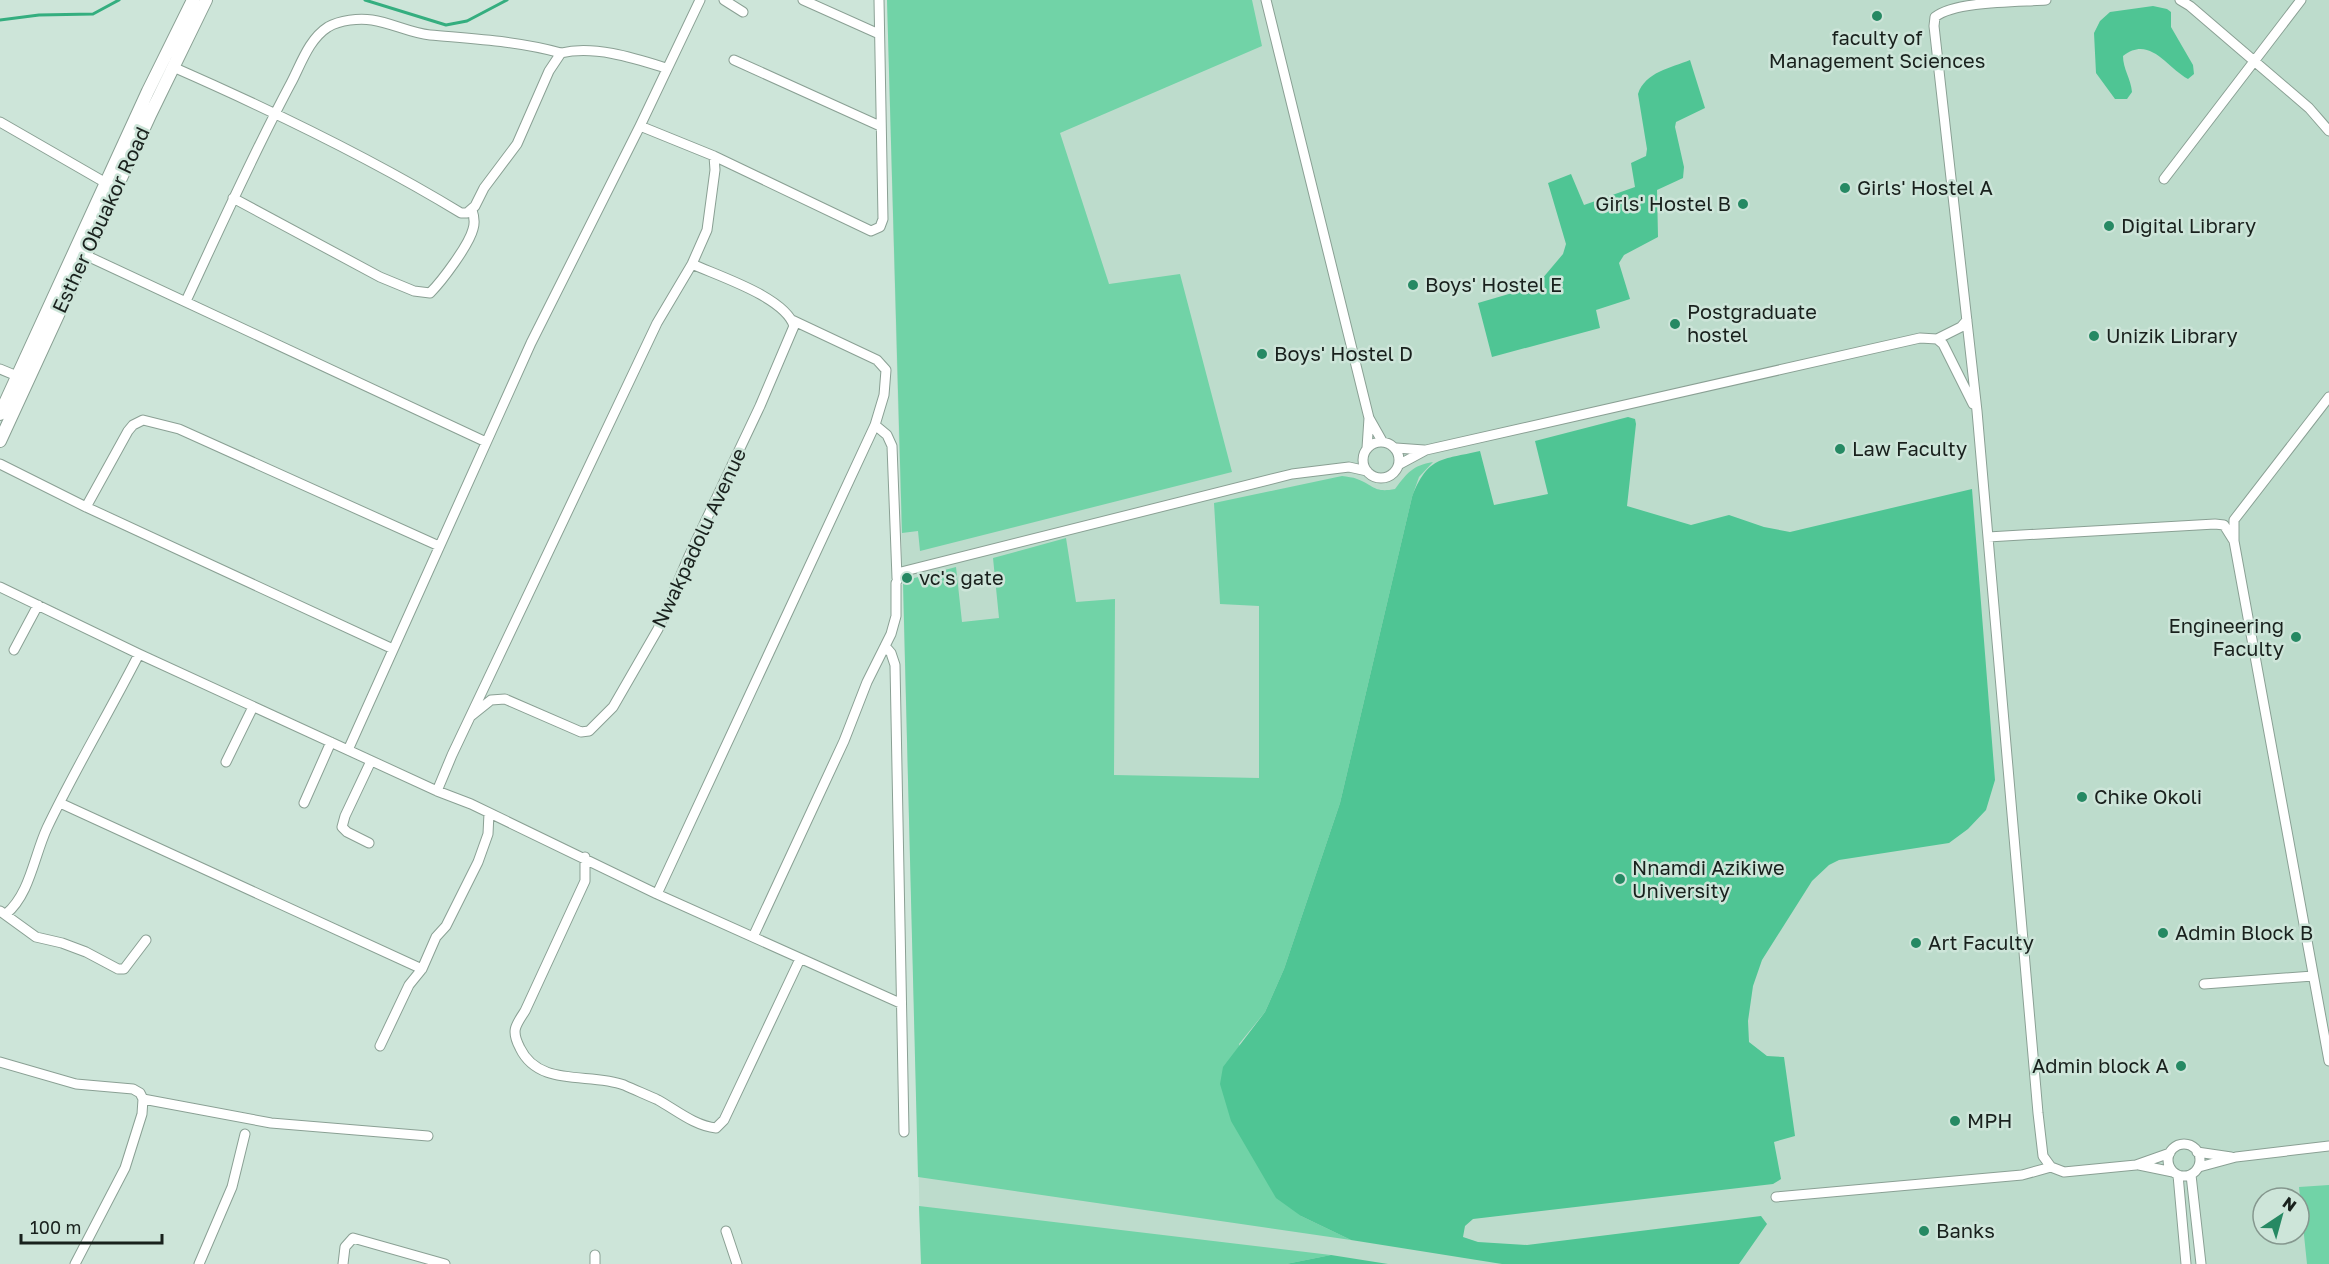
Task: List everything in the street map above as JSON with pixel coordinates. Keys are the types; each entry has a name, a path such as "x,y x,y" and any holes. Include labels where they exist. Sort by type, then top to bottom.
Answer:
{"street":[{"name":"Esther Obuakor Road","path":"0,414 193,0"},
{"name":"Esther Obuakor Road","path":"0,441 206,0"},
{"path":"348,750 531,343 640,126 700,0"},
{"path":"724,0 743,12"},
{"path":"804,0 879,34"},
{"path":"640,126 714,156 871,231 880,227 883,219 879,0"},
{"path":"1266,0 1369,418 1382,441"},
{"path":"2046,0 1943,10 1935,16 1934,27 1977,411 2038,1113 2043,1156 2050,1167"},
{"path":"2180,0 2190,6 2309,108 2329,131"},
{"path":"2164,179 2301,0"},
{"path":"186,301 233,198 314,39 329,26 348,20 372,20 428,34 535,46 561,53 572,50 589,51 636,59 666,68"},
{"path":"233,198 371,273 414,291 430,293 446,275 470,237 474,226 472,210 484,188 517,144 552,65 561,53"},
{"path":"734,60 880,126"},
{"path":"173,67 275,114 381,168 461,213 472,210"},
{"path":"0,122 106,183"},
{"path":"437,791 657,323 692,264 707,230 715,170 714,156"},
{"path":"85,255 486,442"},
{"path":"657,894 875,425 884,395 886,370 877,360 792,320 766,298 692,264"},
{"name":"Nwakpadolu Avenue","path":"471,716 491,700 505,699 581,732 590,731 613,707 658,629 689,556 791,337 794,326 792,320"},
{"path":"1400,464 1426,450 1920,338 1936,339 1960,327 1967,320"},
{"path":"1936,339 1943,344 1977,411"},
{"path":"0,369 17,376"},
{"path":"1988,537 2207,524 2224,525 2234,520 2329,397"},
{"path":"1349,467 1365,452 1374,443 1382,441 1396,448 1400,456 1400,464 1396,472 1381,479 1373,477 1367,471 1363,464 1365,452 1369,418"},
{"path":"86,507 128,431 143,420 179,429 439,546"},
{"path":"753,937 844,741 896,616 897,578 892,446 887,435 875,425"},
{"path":"1396,448 1426,450"},
{"path":"0,464 86,507 393,649"},
{"path":"897,578 901,572 917,567 1292,474 1349,467 1367,471"},
{"path":"2234,520 2234,540 2329,1061"},
{"path":"2224,525 2234,540"},
{"path":"0,587 253,707 585,857 657,894 900,1004"},
{"path":"14,650 38,605"},
{"path":"885,646 891,653 895,665 904,1132"},
{"path":"139,654 115,701 96,730 87,754 46,831 20,897 3,913 36,938 62,943 86,952 118,969 124,969 146,940"},
{"path":"226,762 253,707"},
{"path":"304,803 331,742"},
{"path":"369,843 347,832 342,826 371,761"},
{"path":"60,803 422,969"},
{"path":"380,1047 409,985 422,969 436,937 447,926 478,862 488,834 489,813"},
{"path":"585,857 585,881 525,1011 514,1028 515,1039 522,1054 532,1064 548,1073 622,1084 656,1099 696,1122 716,1128 724,1120 800,959"},
{"path":"2204,984 2313,976"},
{"path":"0,1062 76,1083 133,1089 140,1093 143,1099 142,1114 125,1168 75,1264"},
{"path":"143,1099 271,1123 428,1136"},
{"path":"199,1264 232,1187 245,1134"},
{"path":"1776,1197 2022,1175 2050,1167 2071,1172 2136,1165 2170,1153 2180,1145 2186,1144 2198,1152 2236,1157"},
{"path":"2136,1165 2175,1174 2191,1175 2199,1167 2236,1157 2329,1146"},
{"path":"2198,1152 2199,1167"},
{"path":"2170,1153 2169,1166 2175,1174 2186,1264"},
{"path":"2191,1175 2201,1264"},
{"path":"726,1231 737,1264"},
{"path":"343,1264 345,1247 353,1238 445,1264"}],"shaded area":[{"name":"Nnamdi Azikiwe University","path":"887,0 2329,0 2329,1264 921,1264"}],"green space":[{"path":"887,0 1252,0 1262,46 1060,133 1109,284 1180,274 1232,472 920,551 918,531 902,533"},
{"path":"2153,6 2171,12 2171,27 2193,65 2194,74 2188,79 2150,51 2133,50 2123,56 2132,92 2127,99 2115,99 2096,73 2094,33 2100,21 2110,12"},
{"path":"1690,60 1705,108 1676,122 1675,127 1684,167 1683,178 1657,190 1658,237 1624,255 1619,263 1630,299 1596,310 1600,328 1492,357 1478,303 1536,286 1563,254 1566,244 1548,183 1571,174 1584,205 1635,187 1631,163 1646,156 1647,149 1638,94 1641,87 1646,81 1667,68"},
{"path":"1628,417 1635,419 1636,424 1627,506 1691,525 1729,515 1764,527 1790,532 1972,489 1995,780 1986,810 1968,829 1949,843 1839,860 1829,865 1812,881 1762,960 1753,986 1748,1021 1749,1042 1767,1056 1784,1057 1795,1136 1774,1142 1781,1179 1773,1184 1473,1219 1465,1226 1463,1237 1478,1242 1527,1245 1761,1216 1767,1224 1739,1264 1502,1264 1351,1240 1301,1216 1276,1198 1231,1121 1220,1084 1223,1067 1265,1012 1284,969 1340,803 1412,497 1424,474 1437,462 1480,451 1494,505 1548,494 1535,441"},
{"path":"1433,462 1419,477 1412,497 1340,803 1284,969 1265,1012 1239,1044 1301,1216 1351,1240 918,1177 903,581 956,567 962,622 999,618 993,558 1066,538 1076,602 1115,599 1114,775 1259,778 1259,606 1220,604 1214,503 1342,476 1355,478 1378,489 1395,489 1411,471"},
{"path":"2329,1185 2329,1264 2307,1264 2305,1246 2311,1246 2311,1186"},
{"path":"919,1206 1331,1255 1286,1264 921,1264"},
{"path":"1331,1255 1388,1264 1286,1264"}],"waterway":[{"path":"0,20 39,15 93,14 119,0"},
{"path":"365,0 446,25 467,21 507,0"}],"place":[{"name":"faculty of Management Sciences","path":"1877,16"},
{"name":"Girls' Hostel A","path":"1845,188"},
{"name":"Girls' Hostel B","path":"1743,204"},
{"name":"Digital Library","path":"2109,226"},
{"name":"Boys' Hostel E","path":"1413,285"},
{"name":"Postgraduate hostel","path":"1675,324"},
{"name":"Unizik Library","path":"2094,336"},
{"name":"Boys' Hostel D","path":"1262,354"},
{"name":"Law Faculty","path":"1840,449"},
{"name":"vc's gate","path":"907,578"},
{"name":"Engineering Faculty","path":"2296,637"},
{"name":"Chike Okoli","path":"2082,797"},
{"name":"Nnamdi Azikiwe University","path":"1620,879"},
{"name":"Admin Block B","path":"2163,933"},
{"name":"Art Faculty","path":"1916,943"},
{"name":"Admin block A","path":"2181,1066"},
{"name":"MPH","path":"1955,1121"},
{"name":"Banks","path":"1924,1231"}]}
